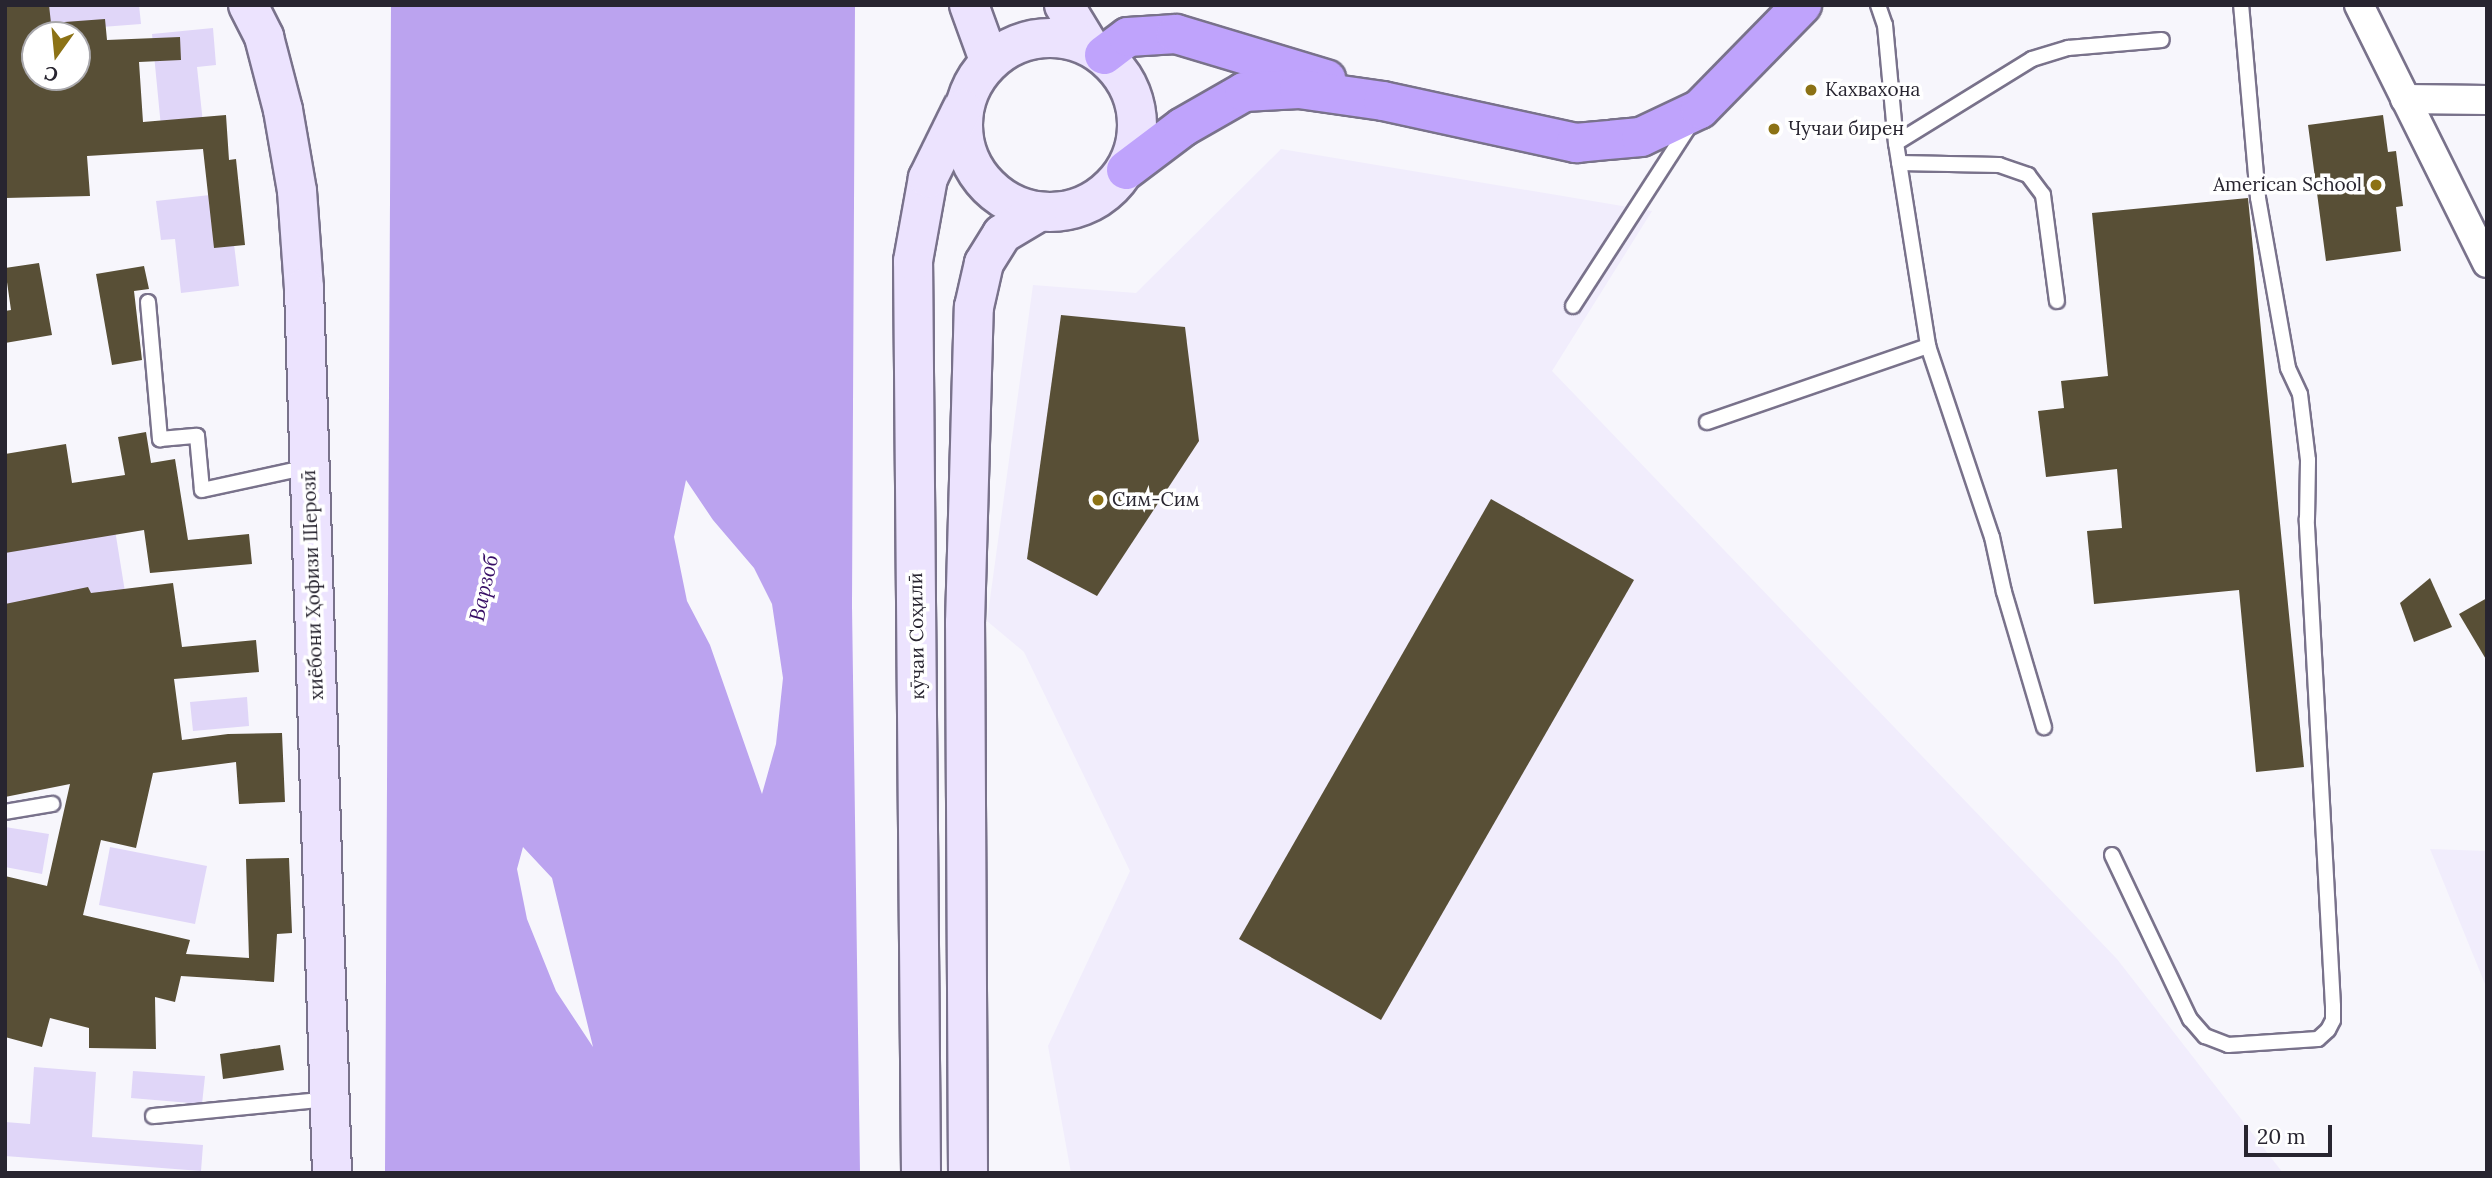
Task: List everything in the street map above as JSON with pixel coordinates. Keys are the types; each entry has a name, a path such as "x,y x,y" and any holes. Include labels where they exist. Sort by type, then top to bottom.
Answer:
{"highway":[{"path":"1126,170 1183,127 1244,92 1299,89 1384,100 1576,143 1641,137 1700,109 1802,5"},
{"path":"1096,51 1128,37 1176,34 1309,73 1384,100"}],"street":[{"name":"хиёбони Ҳофизи Шерозӣ","path":"248,5 264,37 283,110 298,191 304,288 332,1173"},
{"path":"969,5 989,60"},
{"path":"1064,5 1096,51 1127,85 1138,121 1135,147 1126,170 1103,196 1072,211 1037,213 993,194 966,156 962,109 989,60 1011,46 1037,38 1063,38 1096,51"},
{"path":"2359,5 2487,263"},
{"path":"2406,99 2487,100"},
{"name":"кӯчаи Соҳилӣ","path":"921,1173 912,261 928,178 962,109"},
{"path":"968,1173 965,623 974,307 984,263 1002,234 1037,213"}],"lane":[{"path":"1878,5 1885,26 1896,143 1928,346 1992,537 2004,592 2044,727"},
{"path":"2112,855 2190,1019 2206,1036 2228,1045 2318,1039 2328,1030 2333,1020 2333,1006 2306,519 2308,460 2300,394 2288,368 2258,198 2241,5"},
{"path":"1896,143 2032,59 2068,48 2162,40"},
{"path":"1573,306 1700,109"},
{"path":"1899,163 1999,166 2028,175 2043,195 2057,301"},
{"path":"148,302 160,439 197,436 202,490 310,467"},
{"path":"1707,422 1928,346"},
{"path":"5,812 52,804"},
{"path":"153,1116 330,1099"}],"shaded area":[{"path":"20,5 139,5 141,24 91,28 91,21 22,21"},
{"path":"213,28 216,65 197,67 203,123 161,127 152,34"},
{"path":"1281,149 1652,211 1552,371 2117,959 2283,1173 1071,1173 1048,1046 1130,871 1024,652 987,621 1033,285 1136,293"},
{"path":"228,193 239,286 181,293 175,239 161,240 156,201"},
{"path":"115,530 126,598 5,619 5,549"},
{"path":"247,697 249,726 193,731 190,702"},
{"path":"5,827 49,834 42,874 5,867"},
{"path":"110,847 207,866 195,924 99,905"},
{"path":"2430,849 2487,851 2487,989"},
{"path":"34,1067 96,1072 92,1137 203,1145 201,1171 5,1156 5,1122 30,1124"},
{"path":"133,1071 205,1076 202,1104 131,1098"}],"water":[{"name":"Варзоб","path":"391,5 855,5 852,606 860,1173 385,1173","holes":["686,480 713,520 754,568 772,604 783,678 776,744 762,794 710,645 687,601 674,537","523,847 552,878 593,1047 556,991 527,919 517,869"]}],"building":[{"path":"5,5 49,5 51,21 21,21 21,91 91,91 91,21 78,21 105,19 107,40 180,37 181,60 139,62 143,122 226,115 229,160 236,159 245,245 214,248 203,149 87,156 90,196 5,198"},
{"path":"2383,115 2388,152 2396,151 2403,206 2396,207 2401,251 2326,261 2308,125"},
{"path":"2248,198 2304,767 2256,772 2239,590 2094,604 2087,531 2122,528 2117,469 2046,477 2038,411 2064,408 2061,381 2108,376 2092,213"},
{"path":"39,263 52,335 5,343 5,311 11,310 5,268"},
{"path":"144,266 149,289 134,291 142,360 112,365 96,274"},
{"name":"Сим-Сим","path":"1061,315 1185,327 1199,441 1097,596 1027,559"},
{"path":"146,432 151,463 175,459 188,540 249,534 252,564 150,573 144,530 5,553 5,454 66,444 72,483 125,475 118,437"},
{"path":"1491,499 1634,580 1381,1020 1239,939"},
{"path":"2430,578 2452,627 2414,642 2400,603"},
{"path":"173,583 182,647 256,640 259,672 174,679 182,740 228,734 282,733 285,802 239,804 236,762 153,773 136,848 101,840 83,915 190,940 186,954 249,958 246,859 289,858 292,933 277,934 274,982 181,976 175,1002 155,997 156,1049 89,1048 89,1028 50,1018 42,1047 5,1037 5,876 47,886 70,784 5,797 5,604 88,587 91,593"},
{"path":"2487,598 2487,661 2459,614"},
{"path":"280,1045 284,1070 223,1079 220,1054"}],"place":[{"name":"Кахвахона","path":"1811,90"},
{"name":"Чучаи бирен","path":"1774,129"},
{"name":"American School","path":"2376,185"},
{"name":"Сим-Сим","path":"1098,500"}]}
